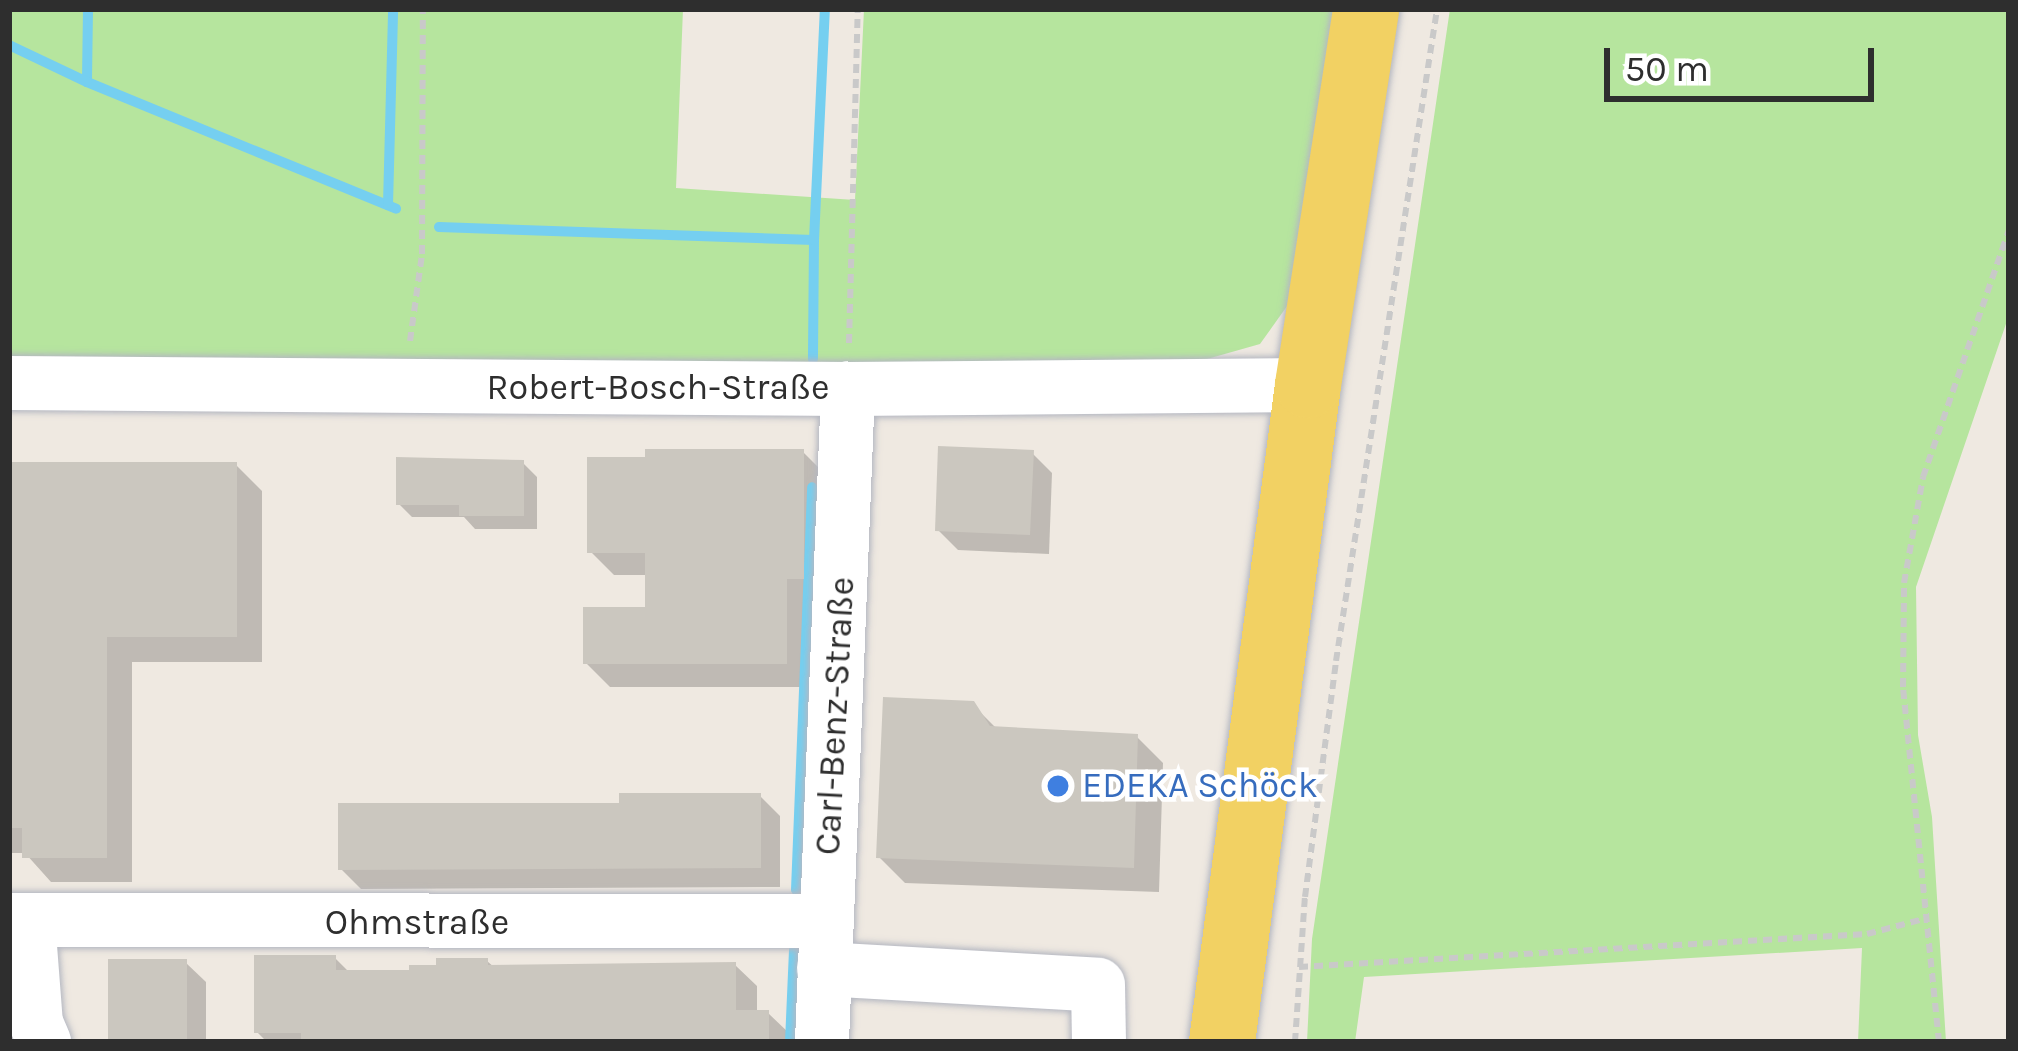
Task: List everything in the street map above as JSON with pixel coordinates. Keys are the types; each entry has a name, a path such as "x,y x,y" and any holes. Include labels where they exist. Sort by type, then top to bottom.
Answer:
{"main road":[{"path":"1222,1042 1308,385 1366,9"}],"street":[{"name":"Robert-Bosch-Straße","path":"9,383 848,389 1308,385"},
{"name":"Carl-Benz-Straße","path":"822,1042 848,389"},
{"name":"Ohmstraße","path":"19,920 825,945 1098,986 1099,1042"},
{"path":"19,920 36,1023 44,1042"}],"path":[{"path":"400,386 422,254 424,9"},
{"path":"848,389 858,9"},
{"path":"1294,1042 1336,661 1437,9"},
{"path":"1940,1042 1903,687 1904,583 1923,477 2009,230"},
{"path":"1299,967 1867,934 1927,918"}],"green space":[{"path":"9,9 683,9 676,188 855,200 864,9 1344,9 1300,288 1260,344 1193,363 848,367 9,356"},
{"path":"1450,9 2009,9 2009,315 1916,587 1918,735 1932,817 1946,1042 1858,1042 1862,948 1364,977 1355,1042 1307,1042 1312,939"}],"building":[{"path":"938,446 1034,450 1030,535 935,531"},
{"path":"645,449 804,449 804,579 787,579 787,664 583,664 583,607 645,607 645,553 587,553 587,457 645,457"},
{"path":"396,457 524,460 524,516 459,516 459,505 396,505"},
{"path":"9,462 237,462 237,637 107,637 107,858 22,858 22,828 9,828"},
{"path":"883,697 974,701 990,726 1138,734 1134,868 876,858"},
{"path":"619,793 761,793 761,868 338,870 338,803 619,803"},
{"path":"254,955 336,955 336,970 409,970 409,965 436,965 436,958 488,958 488,965 736,962 736,1010 769,1010 769,1042 301,1042 301,1033 254,1033"},
{"path":"108,959 187,959 187,1042 108,1042"}],"waterway":[{"path":"88,9 87,82 396,209"},
{"path":"388,205 393,9"},
{"path":"814,240 825,9"},
{"path":"9,45 87,82"},
{"path":"439,227 814,240 813,359"},
{"path":"796,890 812,487"},
{"path":"790,1042 794,950"}],"place":[{"name":"EDEKA Schöck","path":"1058,786"}]}
